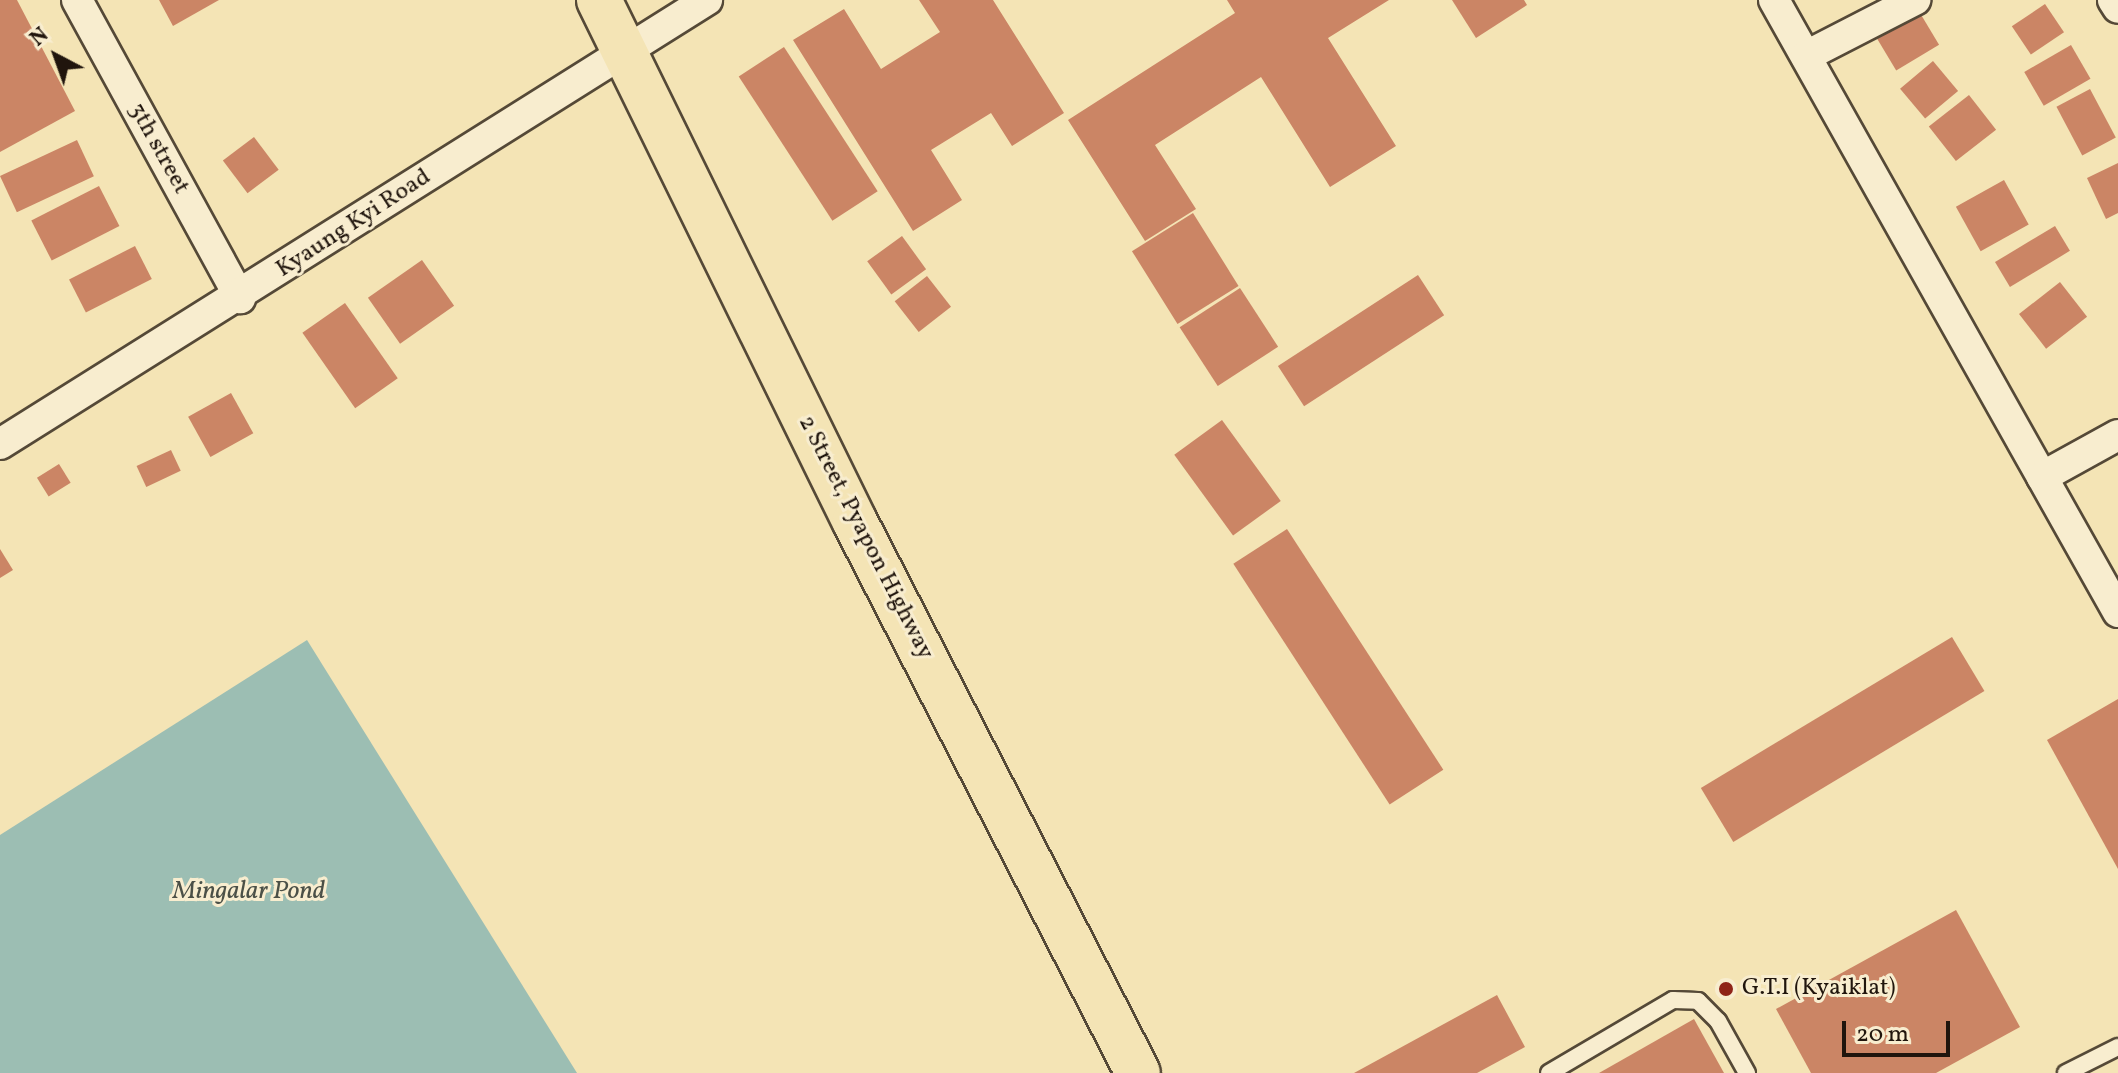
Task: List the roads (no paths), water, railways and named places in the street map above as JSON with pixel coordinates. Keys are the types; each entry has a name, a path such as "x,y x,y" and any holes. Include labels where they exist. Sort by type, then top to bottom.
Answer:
{"main road":[{"name":"2 Street, Pyapon Highway","path":"599,0 1138,1073"}],"street":[{"name":"3th street","path":"77,0 240,298"},
{"name":"Kyaung Kyi Road","path":"0,444 240,298 622,51 707,0"},
{"path":"1774,0 2118,612"},
{"path":"1806,56 1915,0"},
{"path":"2113,0 2118,8"},
{"path":"2042,477 2118,435"}],"lane":[{"path":"1549,1073 1673,1000 1698,1001 1718,1021 1747,1073"},
{"path":"2066,1073 2118,1047"}],"water":[{"name":"Mingalar Pond","path":"307,640 577,1073 0,1073 0,835"}],"place":[{"name":"G.T.I (Kyaiklat)","path":"1726,989"}]}
